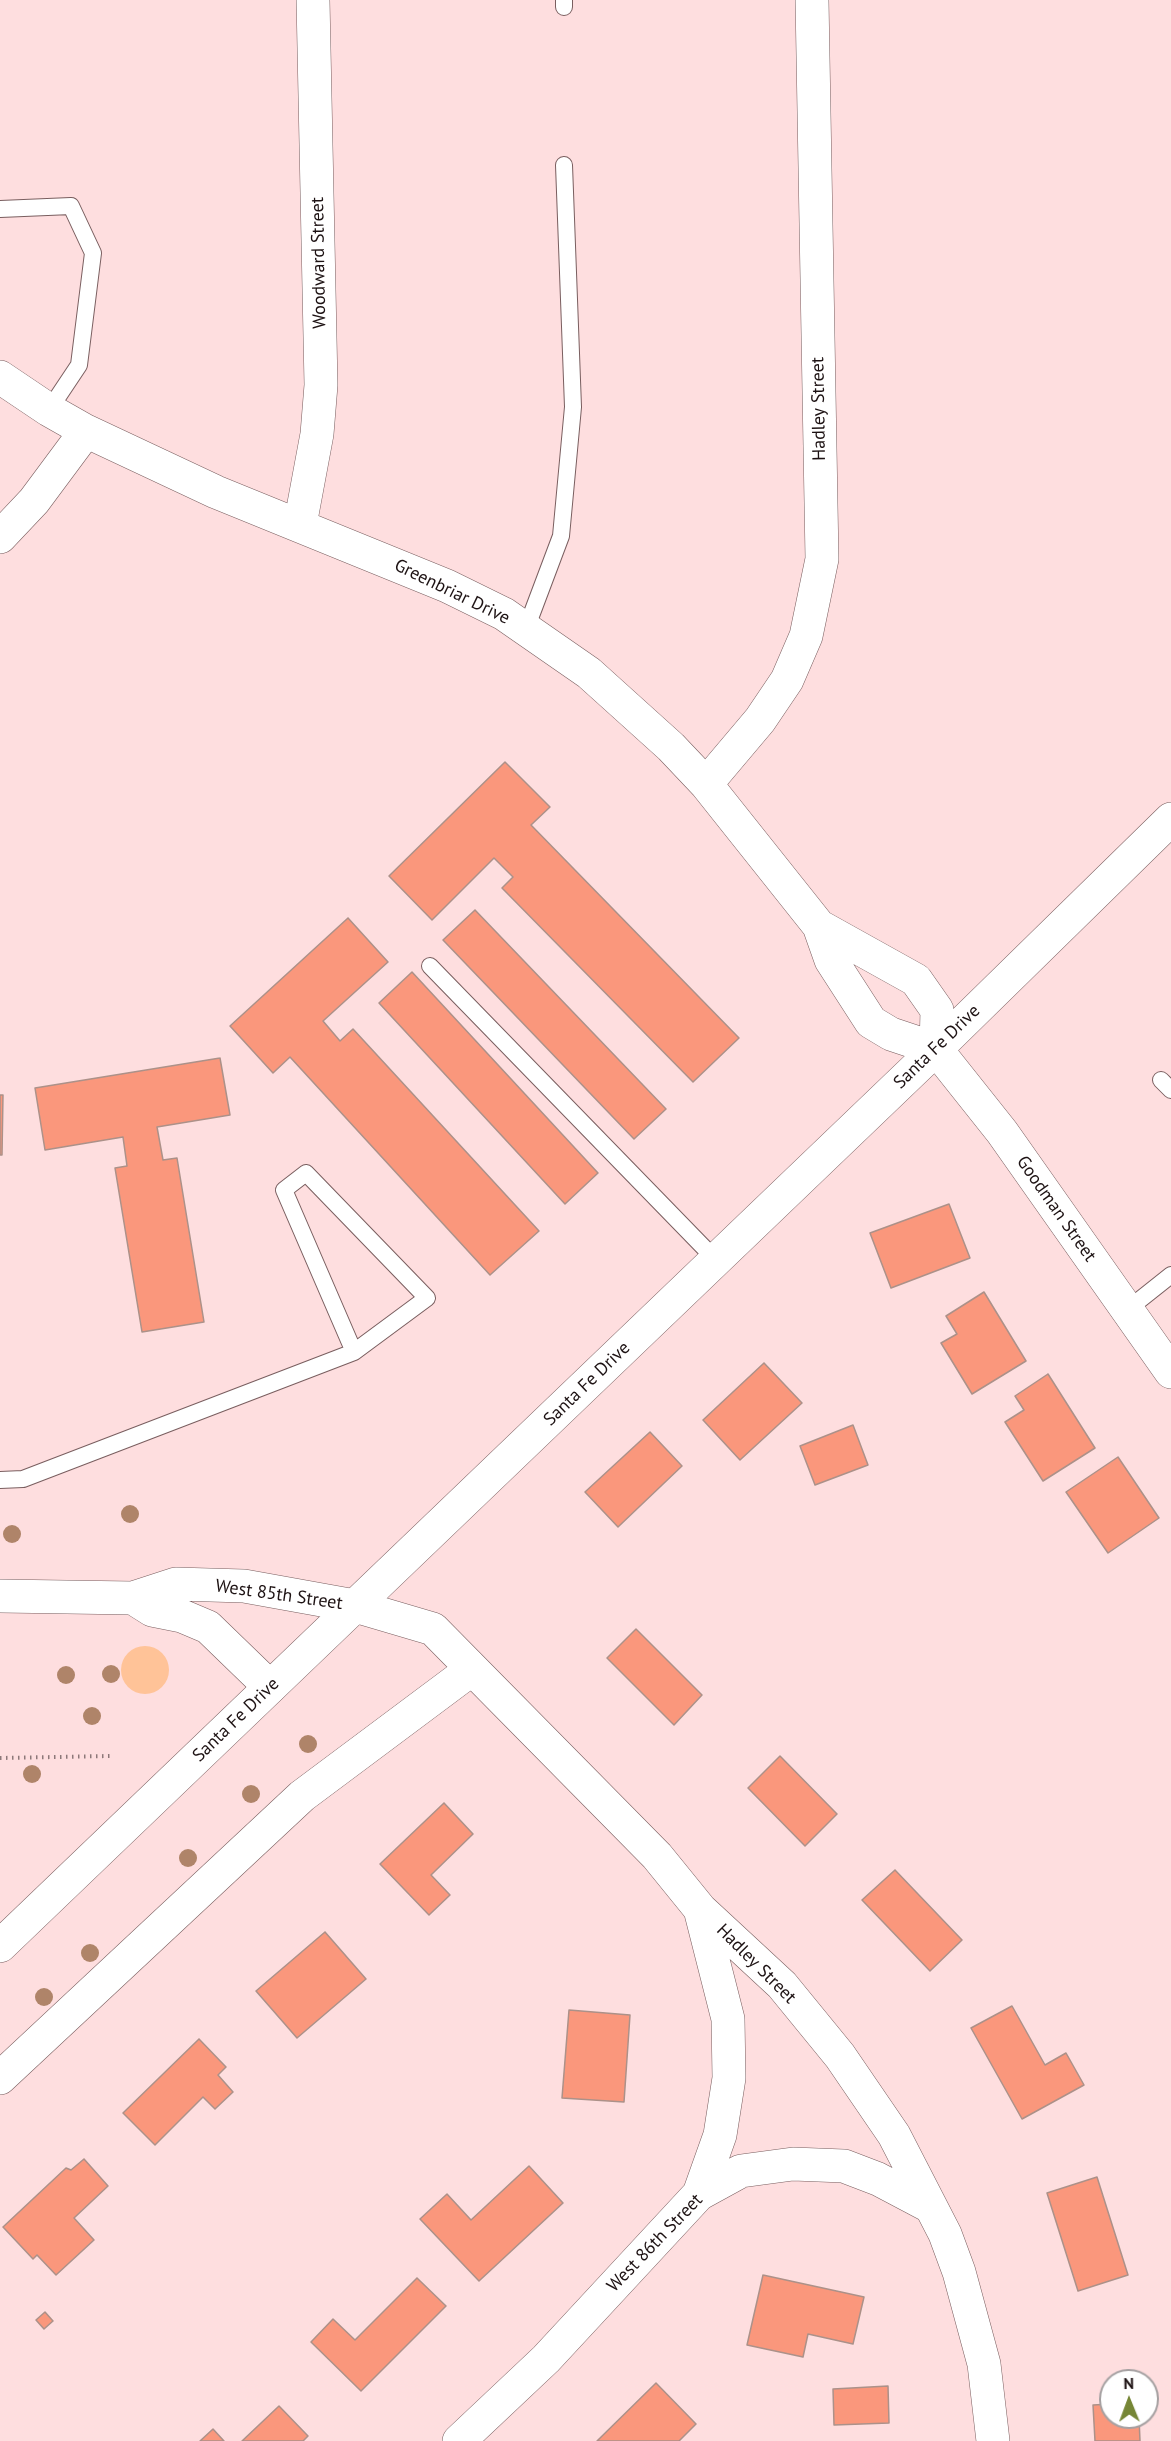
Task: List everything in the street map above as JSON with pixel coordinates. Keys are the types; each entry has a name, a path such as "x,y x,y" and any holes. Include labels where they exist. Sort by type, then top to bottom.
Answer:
{"street":[{"name":"Woodward Street","path":"300,525 317,435 321,385 314,0"},
{"name":"Hadley Street","path":"706,783 760,720 787,680 806,636 822,559 812,0"},
{"name":"Greenbriar Drive","path":"0,377 49,410 86,430 216,492 447,586 504,614 589,673 671,747 706,783 819,926 831,960 871,1022 891,1034 936,1049 937,1010 916,980 819,926"},
{"path":"0,537 34,501 86,430"},
{"name":"Santa Fe Drive","path":"0,1946 936,1049 1171,819"},
{"name":"Goodman Street","path":"936,1049 1002,1132 1171,1372"},
{"name":"West 85th Street","path":"0,1596 133,1598 176,1584 199,1584 244,1586 356,1606"},
{"name":"West 85th Street","path":"133,1598 153,1610 182,1616 208,1627 270,1687"},
{"name":"Hadley Street","path":"356,1606 433,1629 657,1856 700,1909 782,1985 840,2056 894,2135 945,2234 959,2272 984,2364 993,2441"},
{"path":"0,2078 302,1796 472,1669"},
{"path":"699,2194 720,2135 729,2078 728,2019 700,1909"},
{"name":"West 86th Street","path":"459,2441 546,2359 699,2194 741,2171 793,2164 844,2166 878,2179 932,2207"}],"lane":[{"path":"526,629 561,536 573,407 564,165"},
{"path":"0,209 70,206 93,252 79,365 49,410"},
{"path":"430,966 716,1260"},
{"path":"0,1480 23,1479 354,1352 427,1298 306,1173 284,1190 354,1352"},
{"path":"1128,1311 1171,1275"}],"path":[{"path":"0,1758 110,1756"}],"shaded area":[{"path":"140,1646 150,1646 162,1653 169,1665 169,1675 162,1687 150,1694 140,1694 125,1683 121,1675 121,1665 132,1650"}],"building":[{"path":"505,762 550,807 531,825 739,1038 693,1082 502,888 513,877 494,858 432,920 389,876"},
{"path":"475,910 666,1109 634,1139 443,940"},
{"path":"348,918 388,962 323,1021 340,1041 353,1029 539,1231 490,1275 290,1057 273,1073 230,1026"},
{"path":"412,972 598,1173 565,1204 379,1003"},
{"path":"220,1058 230,1115 157,1127 163,1160 177,1158 204,1322 142,1332 115,1168 127,1166 123,1137 45,1150 35,1088"},
{"path":"0,1095 3,1095 2,1155 0,1155"},
{"path":"949,1204 970,1258 891,1288 870,1233"},
{"path":"984,1292 1026,1361 972,1394 941,1343 957,1334 946,1316"},
{"path":"764,1363 802,1403 740,1460 703,1420"},
{"path":"1048,1374 1095,1448 1043,1481 1005,1422 1024,1410 1015,1396"},
{"path":"853,1425 868,1465 815,1485 800,1446"},
{"path":"650,1432 682,1466 618,1527 585,1492"},
{"path":"1118,1457 1159,1518 1108,1553 1066,1492"},
{"path":"636,1629 702,1695 674,1725 607,1658"},
{"path":"780,1756 837,1814 805,1846 748,1788"},
{"path":"444,1803 473,1834 431,1875 450,1895 429,1915 380,1864"},
{"path":"895,1870 962,1940 930,1971 862,1900"},
{"path":"325,1932 366,1979 297,2038 256,1991"},
{"path":"1012,2006 1045,2065 1066,2053 1084,2085 1022,2119 971,2028"},
{"path":"569,2010 630,2015 624,2102 562,2098"},
{"path":"199,2039 226,2067 218,2075 233,2092 215,2109 203,2097 155,2145 123,2113"},
{"path":"84,2159 108,2186 74,2218 94,2240 56,2275 37,2255 33,2259 3,2227 66,2168 71,2170"},
{"path":"529,2166 563,2203 479,2281 420,2219 447,2194 471,2220"},
{"path":"1097,2177 1128,2275 1078,2291 1047,2193"},
{"path":"763,2275 864,2297 853,2344 808,2334 803,2357 747,2345"},
{"path":"417,2278 446,2306 361,2391 311,2342 333,2319 355,2340"},
{"path":"45,2312 53,2321 44,2329 36,2320"},
{"path":"656,2383 696,2424 679,2441 597,2441"},
{"path":"888,2386 889,2423 834,2425 833,2389"},
{"path":"1093,2405 1099,2405 1099,2429 1140,2429 1140,2441 1095,2441"},
{"path":"279,2406 308,2436 303,2441 242,2441"},
{"path":"213,2429 224,2441 200,2441"}]}
